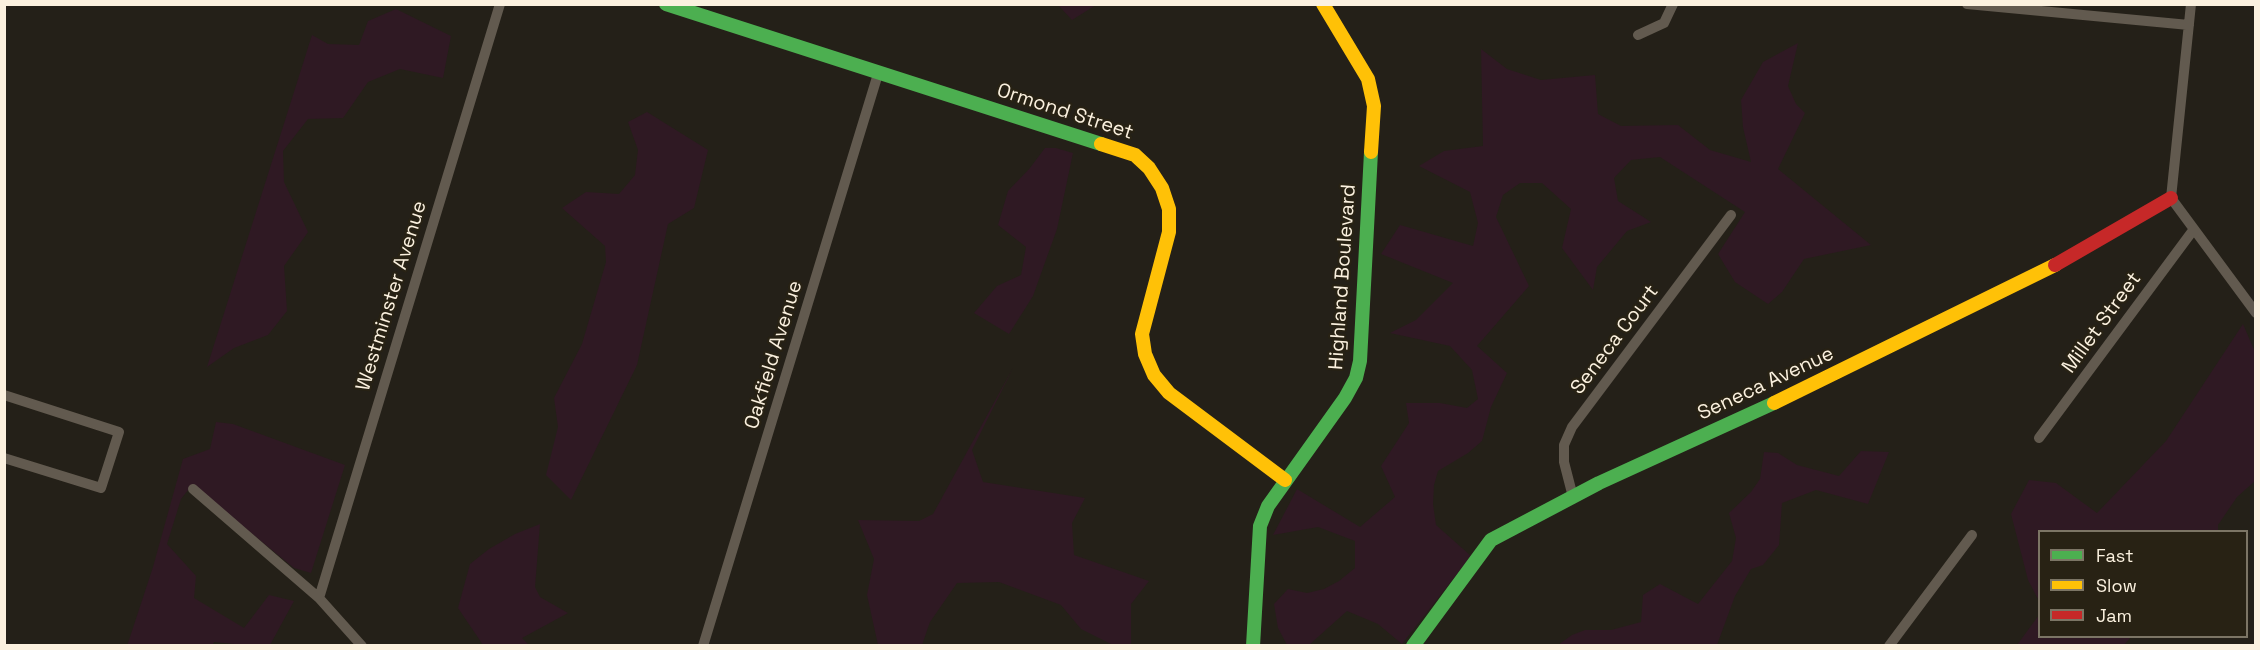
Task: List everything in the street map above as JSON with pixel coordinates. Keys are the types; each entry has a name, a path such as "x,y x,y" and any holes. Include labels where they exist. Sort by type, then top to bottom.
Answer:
{"street":[{"name":"Westminster Avenue","path":"319,598 500,4"},
{"name":"Ormond Street","path":"666,4 1136,155 1149,168 1162,188 1169,210 1169,232 1142,334 1145,354 1154,375 1169,393 1285,480"},
{"name":"Highland Boulevard","path":"1253,645 1260,526 1268,506 1285,480 1345,398 1356,378 1360,361 1374,106 1368,79 1323,4"},
{"path":"1638,35 1664,22 1673,4"},
{"path":"1967,4 2025,7 2189,25"},
{"path":"2191,4 2171,198 2256,313"},
{"name":"Oakfield Avenue","path":"703,645 878,74"},
{"name":"Seneca Avenue","path":"1413,645 1491,540 1573,497 1985,301 2082,251 2171,198"},
{"name":"Seneca Court","path":"1573,497 1564,462 1564,445 1572,427 1731,215"},
{"name":"Millet Street","path":"2039,438 2194,229"},
{"path":"4,395 119,432 101,488 4,458"},
{"path":"193,489 319,598 362,645"},
{"path":"1889,645 1972,536"}],"shaded area":[{"path":"1058,5 1096,5 1072,20"},
{"path":"396,9 451,36 443,78 400,69 368,82 343,118 308,119 283,151 284,182 308,232 284,266 287,311 268,335 234,348 207,367 312,35 328,44 359,45 368,21"},
{"path":"1798,43 1788,86 1796,104 1805,113 1778,169 1871,245 1804,259 1782,292 1768,304 1735,282 1718,254 1745,212 1660,157 1631,160 1614,178 1618,201 1651,222 1627,231 1597,267 1593,290 1562,248 1571,209 1542,183 1520,183 1503,195 1496,217 1529,286 1477,346 1507,373 1491,407 1482,441 1468,453 1438,471 1434,485 1433,504 1436,525 1471,556 1402,644 1378,624 1347,611 1309,645 1287,645 1278,628 1274,604 1288,589 1307,593 1324,589 1355,568 1355,541 1318,527 1273,535 1297,489 1360,527 1395,497 1381,466 1409,423 1406,403 1440,403 1467,408 1478,399 1472,370 1450,346 1390,333 1416,320 1453,283 1381,254 1400,225 1473,246 1478,223 1470,192 1419,166 1444,151 1483,146 1481,49 1507,69 1541,80 1595,75 1598,114 1621,126 1678,125 1710,150 1751,162 1743,127 1741,100 1763,62"},
{"path":"647,112 708,150 694,208 668,224 637,365 571,500 546,475 558,427 554,398 582,344 606,262 605,246 562,208 586,192 619,194 635,175 638,150 628,122"},
{"path":"1045,148 1056,148 1073,153 1057,229 1033,296 1009,334 974,313 997,286 1021,275 1026,247 998,225 1008,191"},
{"path":"2243,324 2255,352 2255,481 2237,497 2218,525 2218,530 2038,530 2038,599 2028,580 2011,514 2029,480 2056,483 2097,513 2166,441"},
{"path":"1013,368 972,450 983,482 1085,498 1072,523 1074,555 1149,581 1131,604 1131,645 1113,645 1081,629 1061,605 999,582 957,583 930,622 922,645 878,645 867,595 874,559 858,520 919,521 933,514"},
{"path":"216,422 233,424 345,465 311,573 294,568 192,485 181,499 167,544 196,576 194,598 244,628 269,595 294,601 270,645 214,642 212,646 127,646 153,567 183,459 210,449"},
{"path":"1861,451 1889,452 1868,504 1816,490 1782,503 1779,545 1763,565 1751,569 1735,596 1717,645 1558,645 1572,635 1585,630 1611,630 1641,622 1643,595 1660,584 1698,604 1732,561 1736,538 1729,513 1751,492 1760,479 1764,452 1778,453 1797,465 1839,476"},
{"path":"540,524 535,587 540,597 568,613 522,638 529,645 483,645 458,608 470,564 489,549 515,534"},
{"path":"2038,616 2038,638 2130,638 2124,645 2017,645"}],"traffic: fast":[{"path":"666,4 1101,144"},
{"path":"1253,646 1260,526 1268,506 1345,398 1356,378 1360,361 1371,152"},
{"path":"1413,646 1491,540 1599,483 1774,403"}],"traffic: slow":[{"path":"1323,4 1368,79 1374,106 1371,152"},
{"path":"1101,144 1135,155 1149,168 1162,188 1169,209 1169,232 1142,334 1145,354 1154,375 1169,393 1285,480"},
{"path":"1774,403 2055,265"}],"traffic: jam":[{"path":"2055,265 2171,198"}]}
